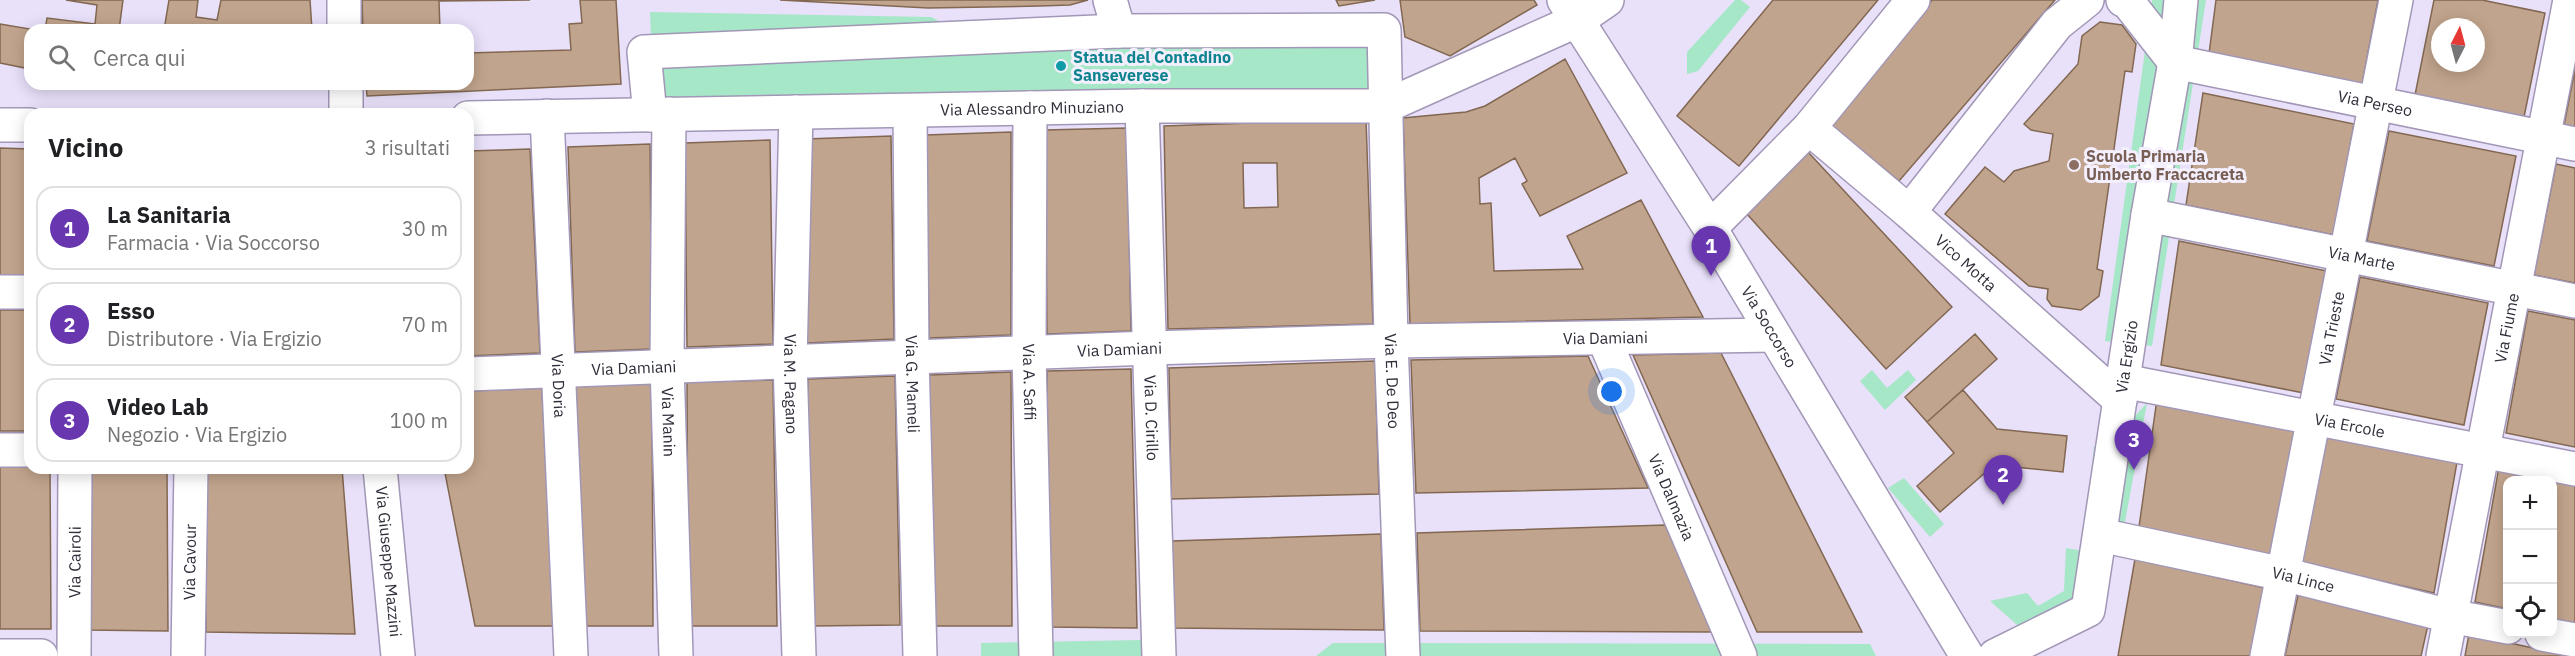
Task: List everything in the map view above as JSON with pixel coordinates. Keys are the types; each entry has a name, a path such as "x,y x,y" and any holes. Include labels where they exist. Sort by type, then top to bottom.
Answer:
{"street":[{"path":"344,0 344,24"},
{"path":"1110,0 1119,32"},
{"name":"Via Alessandro Minuziano","path":"474,118 1142,106 1386,106 1571,10 1607,0"},
{"path":"1710,228 1809,128 1913,0"},
{"path":"1909,212 2058,24 2087,0"},
{"path":"2122,0 2127,1 2175,62"},
{"name":"Via Ergizio","path":"1995,656 2088,610 2148,215 2175,62 2181,0"},
{"name":"Via Trieste","path":"2267,656 2396,0"},
{"path":"2570,0 2575,1"},
{"name":"Via Fiume","path":"2442,656 2570,0"},
{"name":"Via Soccorso","path":"1571,10 1710,228 1967,656"},
{"name":"Via E. De Deo","path":"1119,32 1384,30 1391,341 1403,656"},
{"name":"Via Manin","path":"676,656 659,115 644,52 1119,32"},
{"name":"Via Perseo","path":"2175,62 2575,144"},
{"path":"345,90 346,108"},
{"name":"Via D. Cirillo","path":"1142,106 1159,656"},
{"name":"Via A. Saffi","path":"1030,108 1029,353 1036,656"},
{"name":"Via G. Mameli","path":"910,111 912,357 920,656"},
{"name":"Via M. Pagano","path":"796,112 790,361 799,656"},
{"name":"Via Doria","path":"547,116 571,656"},
{"path":"0,125 24,125"},
{"name":"Vico Motta","path":"1809,128 2122,391"},
{"name":"Via Marte","path":"2148,215 2575,301"},
{"path":"0,292 24,292"},
{"name":"Via Damiani","path":"474,374 1150,348 1391,341 1773,335"},
{"name":"Via Dalmazia","path":"1604,339 1740,656"},
{"name":"Via Ercole","path":"2122,391 2314,418 2575,469"},
{"path":"0,450 24,450"},
{"name":"Via Cairoli","path":"74,656 75,474"},
{"name":"Via Cavour","path":"188,656 191,474"},
{"name":"Via Giuseppe Mazzini","path":"381,474 398,656"},
{"name":"Via Lince","path":"2100,536 2283,574 2450,616 2503,626"},
{"path":"2557,636 2575,640"},
{"path":"0,656 41,656"}],"green space":[{"path":"1735,0 1741,0 1750,7 1698,71 1687,74 1687,52"},
{"path":"2152,0 2206,0 2152,346 2105,341"},
{"path":"650,12 931,17 977,40 1374,35 1383,90 654,103"},
{"path":"1872,370 1887,388 1908,370 1916,380 1885,410 1860,381"},
{"path":"2147,403 2124,527 2086,519 2094,446 2106,447"},
{"path":"1904,478 1944,524 1930,537 1888,488"},
{"path":"2066,548 2090,552 2080,603 2025,632 1990,601 2027,593 2038,606 2064,591"},
{"path":"1142,640 1142,656 981,656 981,643"},
{"path":"1333,643 1870,644 1876,656 1316,656"}],"building":[{"path":"66,0 123,0 120,24 95,24 97,5"},
{"path":"169,0 198,0 196,17 217,20 221,0 310,0 312,24 165,24"},
{"path":"362,0 530,0 439,1 440,24 363,24"},
{"path":"580,0 616,0 621,84 367,96 366,90 474,90 474,53 571,50 569,24 582,23"},
{"path":"780,0 1088,0 1070,5 928,8"},
{"path":"1336,0 1375,0 1339,6"},
{"path":"1400,0 1534,0 1537,5 1450,56 1405,37"},
{"path":"1773,0 1878,0 1739,166 1677,116"},
{"path":"1932,0 2055,0 1899,181 1830,124"},
{"path":"2216,0 2378,0 2362,85 2209,54"},
{"path":"2434,0 2482,0 2545,13 2524,117 2415,95"},
{"path":"47,18 95,24 46,24"},
{"name":"Scuola Primaria Umberto Fraccacreta","path":"2100,22 2122,25 2136,44 2132,72 2125,71 2097,269 2103,271 2099,296 2081,310 2052,306 2047,299 2048,289 2029,286 1945,214 1985,167 2004,182 2014,171 2049,161 2053,134 2031,130 2024,124 2078,64 2082,36"},
{"path":"0,24 24,28 24,68 0,63"},
{"path":"1565,59 1627,173 1540,216 1522,184 1527,181 1515,158 1479,178 1480,204 1491,203 1494,271 1583,269 1567,236 1641,200 1703,317 1410,324 1403,118 1466,112 1485,106"},
{"path":"2575,70 2575,127 2564,125"},
{"path":"2203,93 2354,124 2334,235 2186,205"},
{"path":"1366,119 1373,324 1168,329 1164,126","holes":["1243,163 1277,163 1278,207 1244,208"]},
{"path":"1127,128 1131,331 1047,334 1045,130"},
{"path":"2389,131 2516,156 2494,266 2367,241"},
{"path":"1011,132 1011,335 929,338 926,135"},
{"path":"891,136 894,339 807,343 806,139"},
{"path":"770,140 773,344 687,347 685,143"},
{"path":"650,144 652,349 575,352 568,147"},
{"path":"0,148 24,149 24,275 0,275"},
{"path":"530,149 540,353 474,356 474,151"},
{"path":"1808,152 1952,307 1886,369 1747,214"},
{"path":"2556,164 2575,168 2575,283 2534,275"},
{"path":"2179,241 2327,271 2304,393 2161,365"},
{"path":"2360,277 2488,303 2464,425 2336,399"},
{"path":"0,310 24,310 24,431 0,431"},
{"path":"2528,311 2575,320 2575,447 2506,433"},
{"path":"1975,334 1997,359 1927,422 1905,397"},
{"path":"1721,353 1862,632 1757,632 1633,355"},
{"path":"1588,356 1648,488 1416,493 1411,360"},
{"path":"1375,361 1379,494 1171,499 1169,368"},
{"path":"1131,369 1137,628 1049,627 1047,371"},
{"path":"1011,372 1012,626 932,626 929,375"},
{"path":"895,376 900,625 810,626 808,379"},
{"path":"773,380 777,626 688,626 687,382"},
{"path":"652,383 653,626 583,626 576,386"},
{"path":"542,388 554,626 475,626 445,474 474,474 474,391"},
{"path":"1963,390 1997,429 2067,436 2063,472 1994,465 1940,512 1917,486 1954,453 1927,422"},
{"path":"2157,399 2297,427 2271,556 2139,527"},
{"path":"2328,433 2457,462 2434,593 2300,563"},
{"path":"24,466 24,474 50,474 51,629 0,629 0,467"},
{"path":"2499,467 2539,476 2503,476 2503,608 2475,602"},
{"path":"86,474 167,474 168,631 86,630"},
{"path":"204,474 342,474 355,634 206,632"},
{"path":"2557,480 2575,484 2575,625 2557,621"},
{"path":"1665,525 1714,632 1420,631 1417,533"},
{"path":"1381,534 1384,630 1173,628 1172,541"},
{"path":"2135,559 2265,588 2252,656 2118,656"},
{"path":"2298,595 2428,625 2421,656 2285,656"},
{"path":"2469,634 2570,656 2465,656"}],"place":[{"name":"Statua del Contadino Sanseverese","path":"1061,66"},
{"name":"Scuola Primaria Umberto Fraccacreta","path":"2074,165"},
{"name":"La Sanitaria","path":"1711,276"},
{"name":"Video Lab","path":"2134,470"},
{"name":"Esso","path":"2003,505"}]}
